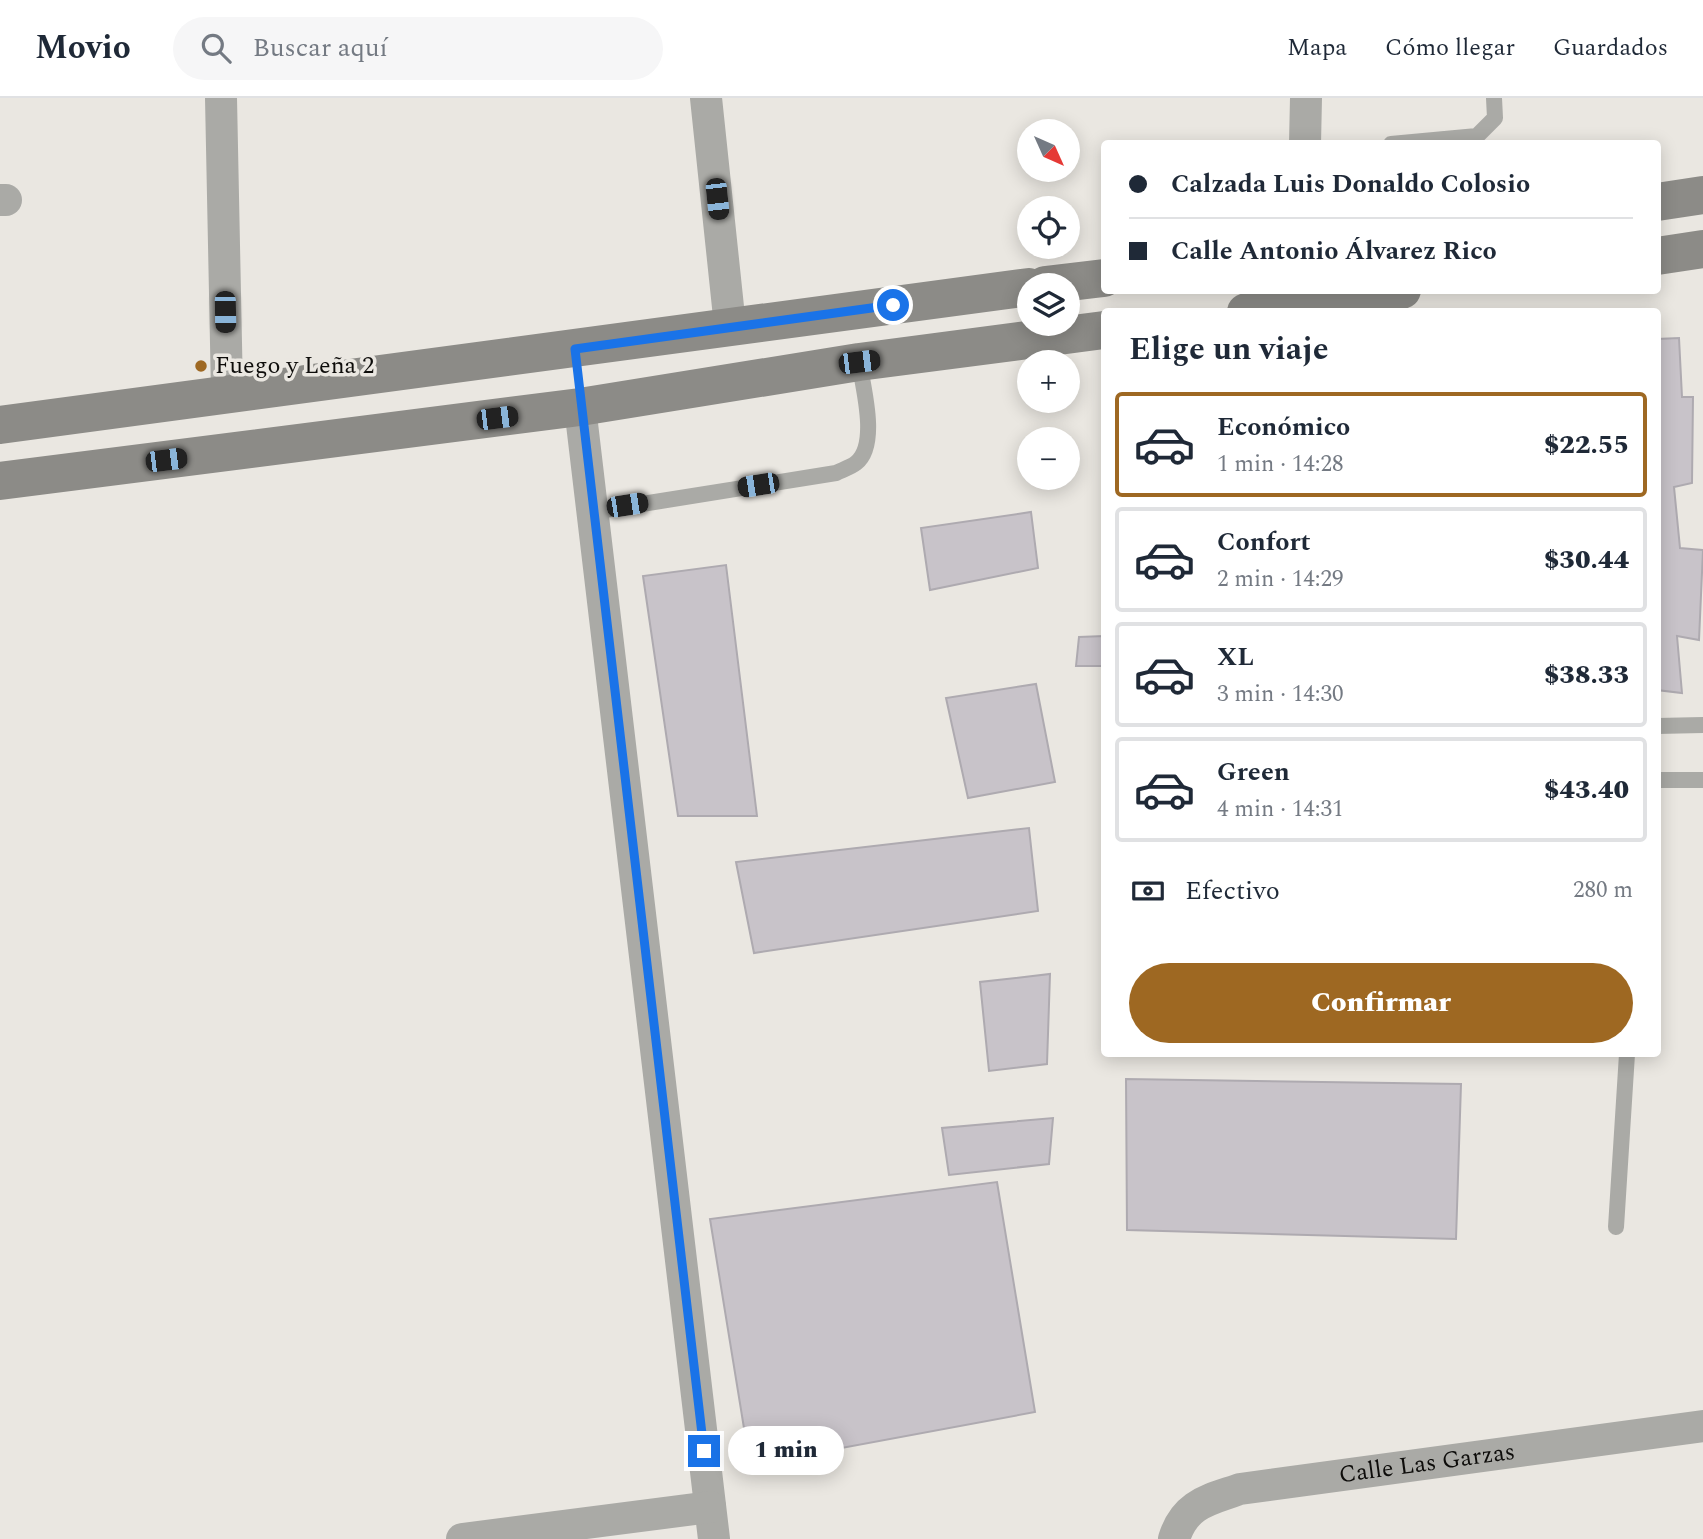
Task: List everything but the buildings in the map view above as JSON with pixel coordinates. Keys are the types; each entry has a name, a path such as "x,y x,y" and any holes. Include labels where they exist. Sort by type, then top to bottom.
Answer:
{"main road":[{"path":"1661,201 1703,195"},
{"path":"1661,255 1703,249"},
{"path":"1080,281 1101,278"},
{"path":"0,425 226,392 575,349 1017,289"},
{"path":"1262,308 1305,297 1347,294"},
{"path":"0,481 580,407 859,362 1101,330"},
{"path":"575,349 580,407"}],"street":[{"path":"221,98 226,392"},
{"path":"706,98 730,326"},
{"path":"1305,140 1306,98"},
{"path":"580,407 714,1539"},
{"name":"Calle Las Garzas","path":"1174,1539 1178,1525 1195,1505 1240,1489 1703,1426"},
{"path":"463,1539 710,1507"}],"lane":[{"path":"1434,140 1477,136 1495,118 1494,98"},
{"path":"592,512 836,473 858,463 867,446 869,427 859,362"},
{"path":"1661,726 1703,725"},
{"path":"1661,780 1703,780"},
{"path":"1616,1227 1627,1057"}],"place":[{"name":"Fuego y Leña 2","path":"201,366"}],"route":[{"path":"704,1451 575,349 893,305"}]}
